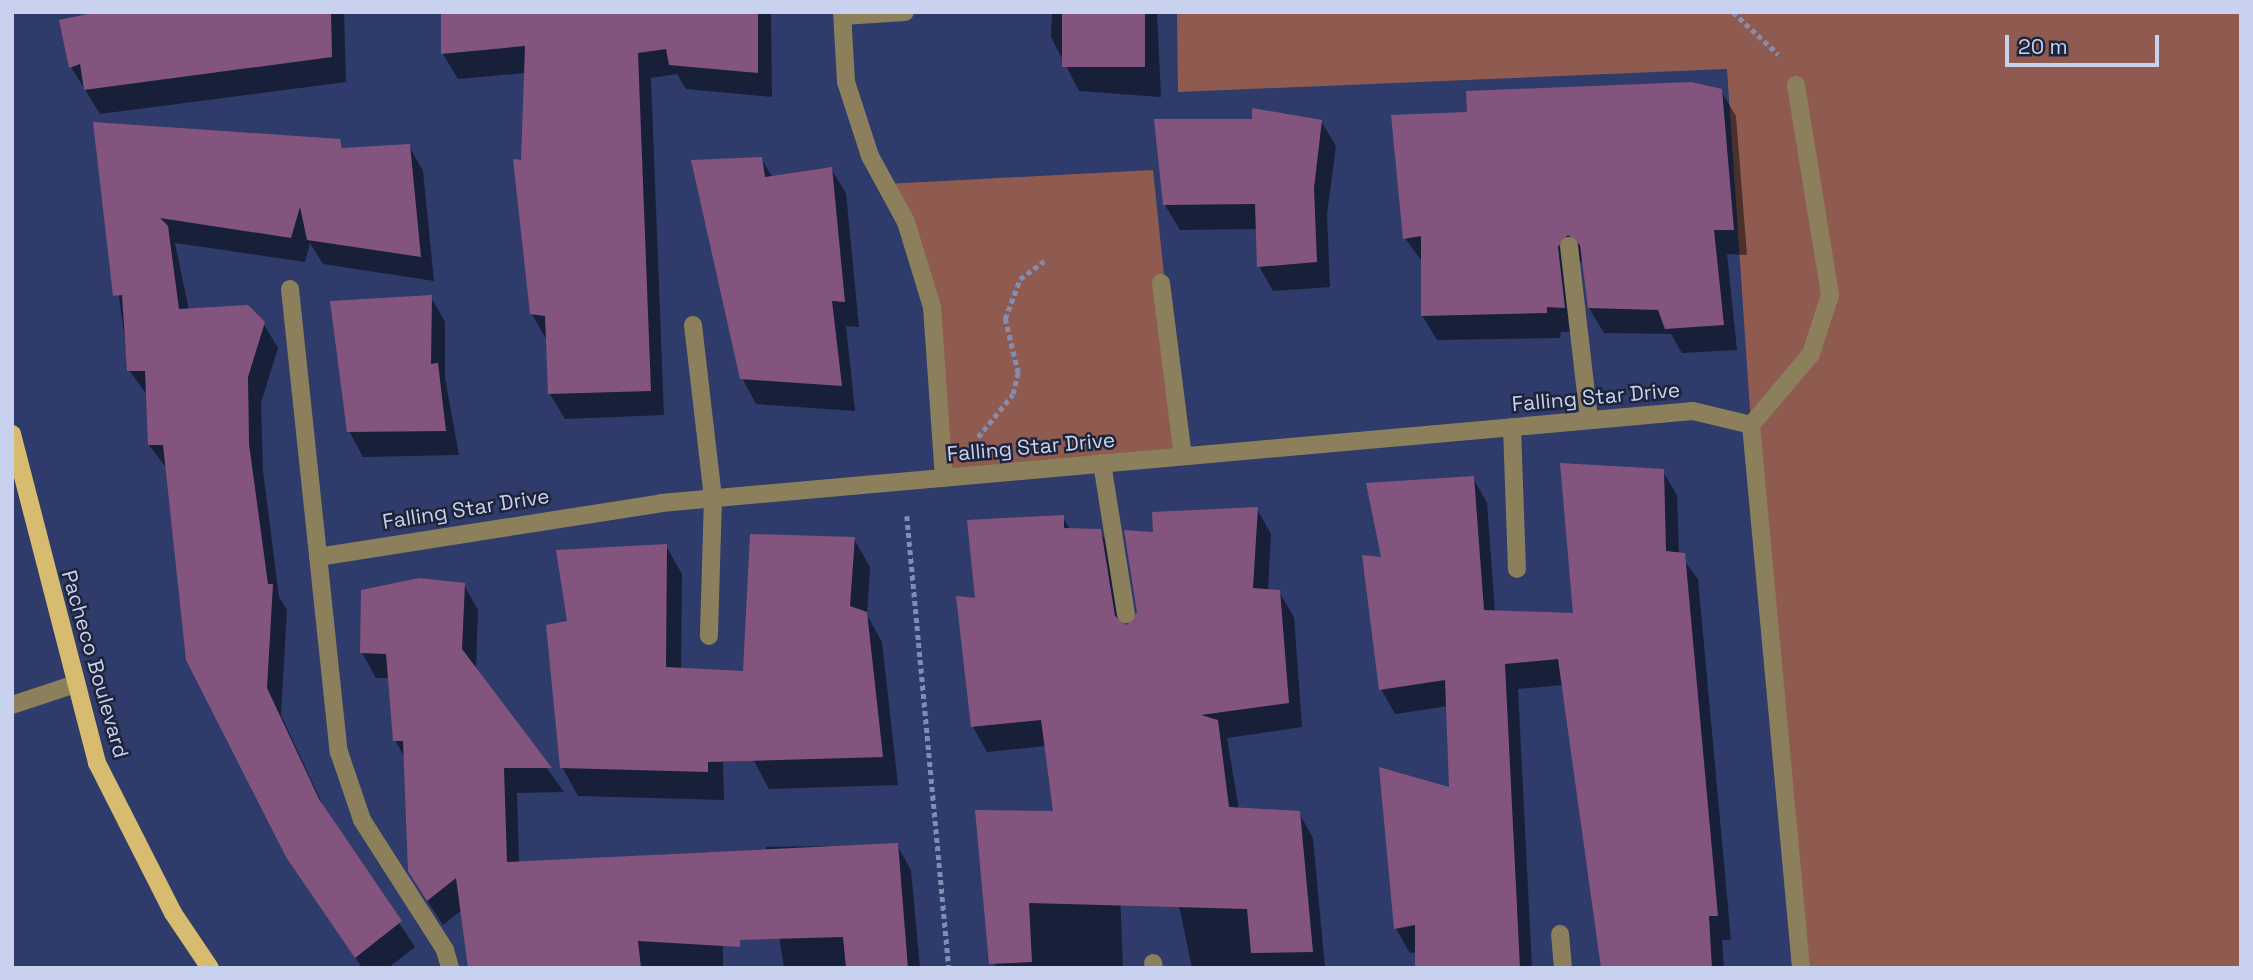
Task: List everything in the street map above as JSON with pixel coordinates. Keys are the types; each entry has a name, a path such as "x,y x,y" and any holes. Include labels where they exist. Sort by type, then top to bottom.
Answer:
{"main road":[{"name":"Pacheco Boulevard","path":"13,438 97,763 173,913 210,968"}],"street":[{"path":"905,12 842,14 846,82 870,156 906,222 932,307 944,478"},
{"path":"1796,85 1830,295 1811,354 1751,425 1801,968"},
{"path":"1569,246 1589,421"},
{"path":"1161,283 1183,456"},
{"path":"290,289 339,752 362,820 445,950 450,968"},
{"path":"693,325 713,498 709,636"},
{"name":"Falling Star Drive","path":"318,557 517,521 713,498 1693,411 1751,425"},
{"path":"1512,427 1517,569"},
{"path":"1102,463 1126,614"},
{"path":"12,705 75,684"},
{"path":"1560,934 1563,968"}],"path":[{"path":"1733,12 1774,46 1796,85"},
{"path":"944,478 1013,394 1018,373 1005,319 1020,279 1044,261"},
{"path":"904,481 949,968"}],"shaded area":[{"path":"1177,12 2241,12 2241,968 1801,968 1751,425 1727,69 1178,92"},
{"path":"1153,170 1183,456 944,478 932,307 886,184"}],"building":[{"path":"97,12 331,12 332,57 84,90 80,64 69,68 59,20"},
{"path":"441,12 758,12 758,73 669,65 666,49 638,53 651,391 548,394 545,316 530,314 513,159 521,160 525,46 441,54"},
{"path":"1062,12 1145,12 1145,67 1062,67"},
{"path":"1691,82 1722,89 1734,230 1714,230 1724,325 1665,329 1658,310 1588,308 1580,245 1568,235 1558,247 1565,308 1547,307 1547,313 1421,316 1421,236 1403,239 1391,115 1467,112 1466,91"},
{"path":"1252,108 1322,120 1314,188 1317,262 1257,267 1255,204 1163,205 1154,119 1252,119"},
{"path":"93,122 340,139 342,148 410,144 421,257 307,240 300,207 291,238 160,218 168,226 179,309 248,305 265,322 248,377 249,444 268,584 273,584 267,688 319,799 402,921 355,958 286,857 186,660 163,445 148,445 145,371 127,371 122,295 113,296"},
{"path":"762,157 765,177 832,167 845,302 832,301 842,386 740,379 691,160"},
{"path":"432,295 431,364 438,363 446,431 347,432 330,301"},
{"path":"1560,463 1664,469 1666,551 1685,553 1718,916 1709,916 1712,968 1601,968 1558,659 1505,664 1520,968 1415,968 1415,925 1394,929 1379,767 1449,787 1445,680 1379,690 1362,555 1381,557 1366,483 1474,476 1484,610 1573,613"},
{"path":"1258,507 1253,588 1280,590 1289,703 1201,715 1218,720 1229,807 1300,811 1313,952 1251,953 1247,909 1029,903 1032,962 989,964 975,810 1053,811 1041,720 971,727 956,596 975,598 967,520 1064,515 1064,528 1101,529 1115,616 1127,625 1137,612 1124,530 1153,532 1152,512"},
{"path":"750,534 855,537 850,606 867,612 883,757 708,762 708,772 560,768 546,625 567,621 556,550 667,544 666,667 743,671"},
{"path":"419,578 465,583 462,649 552,768 504,768 507,862 898,843 908,968 846,968 843,937 740,940 740,947 638,941 641,968 468,968 456,878 427,901 408,871 403,741 393,741 386,654 360,653 361,590"}]}
